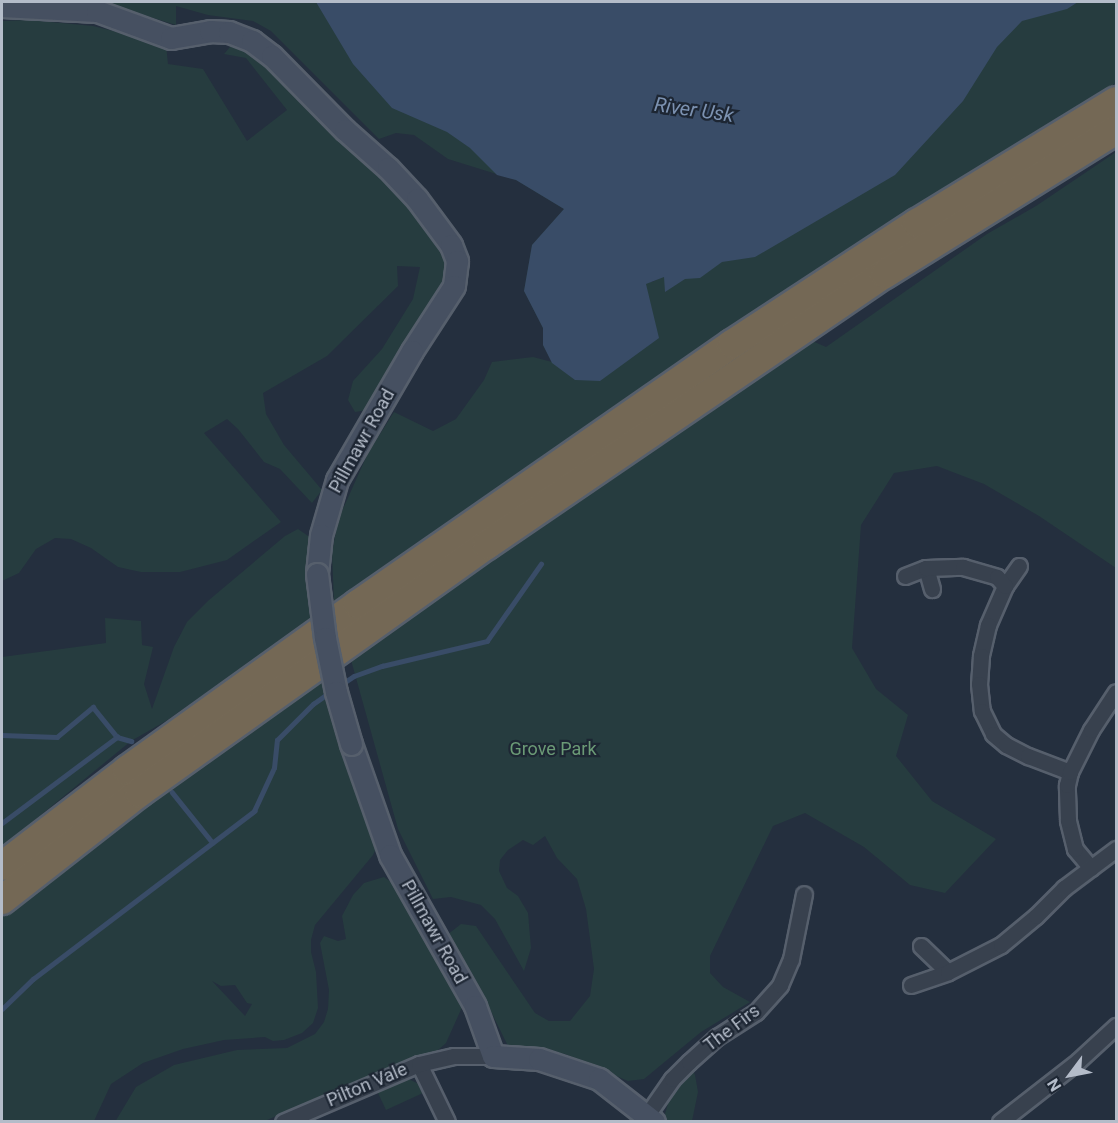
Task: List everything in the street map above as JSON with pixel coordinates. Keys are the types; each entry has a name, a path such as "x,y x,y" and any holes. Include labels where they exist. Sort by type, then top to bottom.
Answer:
{"highway":[{"path":"2,866 127,770 348,610 723,351 917,223 1116,101"},
{"path":"2,900 139,793 487,545 885,274 1116,130"}],"street":[{"name":"Pillmawr Road","path":"2,6 97,11 171,38 210,31 229,32 252,41 272,56 345,130 388,168 440,226 451,245 457,261 454,286 412,351 337,480 321,535 317,574 325,638 336,692 369,800 390,855 475,1006 493,1056"},
{"path":"1018,566 1005,586 988,625 981,656 979,684 982,711 993,734 1006,745 1070,772"},
{"path":"905,576 926,568 963,567 997,577 1005,586"},
{"path":"926,568 932,589"},
{"path":"1091,868 1075,849 1068,820 1067,785 1070,772 1091,729 1116,695"},
{"path":"911,985 948,972 1001,945 1116,849"},
{"name":"The Firs","path":"650,1118 672,1079 688,1062 717,1037 756,1012 780,985 790,959 804,894"},
{"path":"921,946 948,972"},
{"path":"1000,1122 1078,1061 1116,1026"},
{"name":"Pilton Vale","path":"283,1122 419,1064 454,1056 493,1056"},
{"path":"493,1056 539,1059 599,1079 650,1118"},
{"name":"Pilton Vale","path":"419,1064 447,1122"}],"green space":[{"path":"80,2 364,2 652,282 664,276 985,2 1116,2 1116,83 993,158 670,369 334,603 332,553 338,520 368,453 394,412 433,431 456,419 484,380 492,362 533,357 552,362 543,345 543,328 524,291 532,245 564,209 516,180 448,159 414,135 396,133 379,139 271,31 253,21 208,15 176,6 176,25 105,3"},
{"path":"29,20 93,26 166,44 168,64 203,69 247,141 287,110 246,58 224,54 230,47 251,47 412,202 443,247 449,273 373,409 355,412 348,400 353,381 382,349 413,299 420,267 397,266 398,286 327,356 263,393 266,414 284,445 322,490 312,503 280,469 264,462 238,429 227,419 204,433 281,522 227,560 180,572 141,572 118,567 91,548 71,539 55,538 36,549 19,573 2,581 2,21"},
{"name":"Grove Park","path":"1116,152 1116,568 1039,516 984,484 937,466 894,473 861,525 852,648 876,689 908,715 896,756 932,801 996,839 945,893 910,885 864,847 805,813 773,826 710,956 710,973 723,987 750,1002 701,1032 644,1079 628,1081 565,1054 508,1046 473,975 447,935 461,924 476,926 535,1013 549,1021 570,1021 590,996 594,969 586,909 577,879 557,858 545,836 533,845 523,840 508,850 500,860 499,871 507,888 518,896 528,913 531,948 524,971 495,919 481,905 451,897 433,899 398,829 351,660 710,403 810,340 826,347 987,234 1036,206"},
{"path":"298,529 311,538 313,618 166,721 131,741 2,847 2,657 106,643 105,618 141,621 142,645 153,647 144,684 152,709 174,647 187,622 209,600 285,536"},
{"path":"320,678 341,751 378,844 373,855 315,925 311,952 316,972 318,1008 313,1023 302,1033 284,1040 273,1041 265,1037 224,1040 183,1049 143,1063 111,1084 94,1121 2,1122 2,914","holes":["212,981 221,986 235,985 247,1003 252,1004 245,1016"]},
{"path":"384,877 395,885 463,1005 446,1043 437,1051 336,1089 265,1121 115,1122 136,1087 174,1065 237,1050 287,1048 315,1034 324,1022 328,1009 329,990 320,943 324,936 338,941 346,939 342,916 353,895 364,883"},
{"path":"688,1071 693,1071 695,1075 698,1092 692,1121 663,1121 671,1093 679,1086"},
{"path":"406,1078 417,1083 423,1093 386,1110 377,1091"}],"water":[{"name":"River Usk","path":"316,2 1078,2 1067,9 1022,21 997,47 963,101 895,175 755,257 722,262 700,278 685,279 665,292 664,277 646,284 659,338 600,381 575,380 552,363 543,345 543,328 524,291 532,245 564,209 516,180 497,175 470,148 447,132 392,108 353,64"}],"waterway":[{"path":"342,684 354,676 382,666 487,641 541,564"},
{"path":"2,1009 33,979 254,811 274,768 277,740 313,704 330,692"},
{"path":"2,735 57,737 93,707 117,737 131,741"},
{"path":"2,823 117,737"},
{"path":"172,792 213,843"}]}
